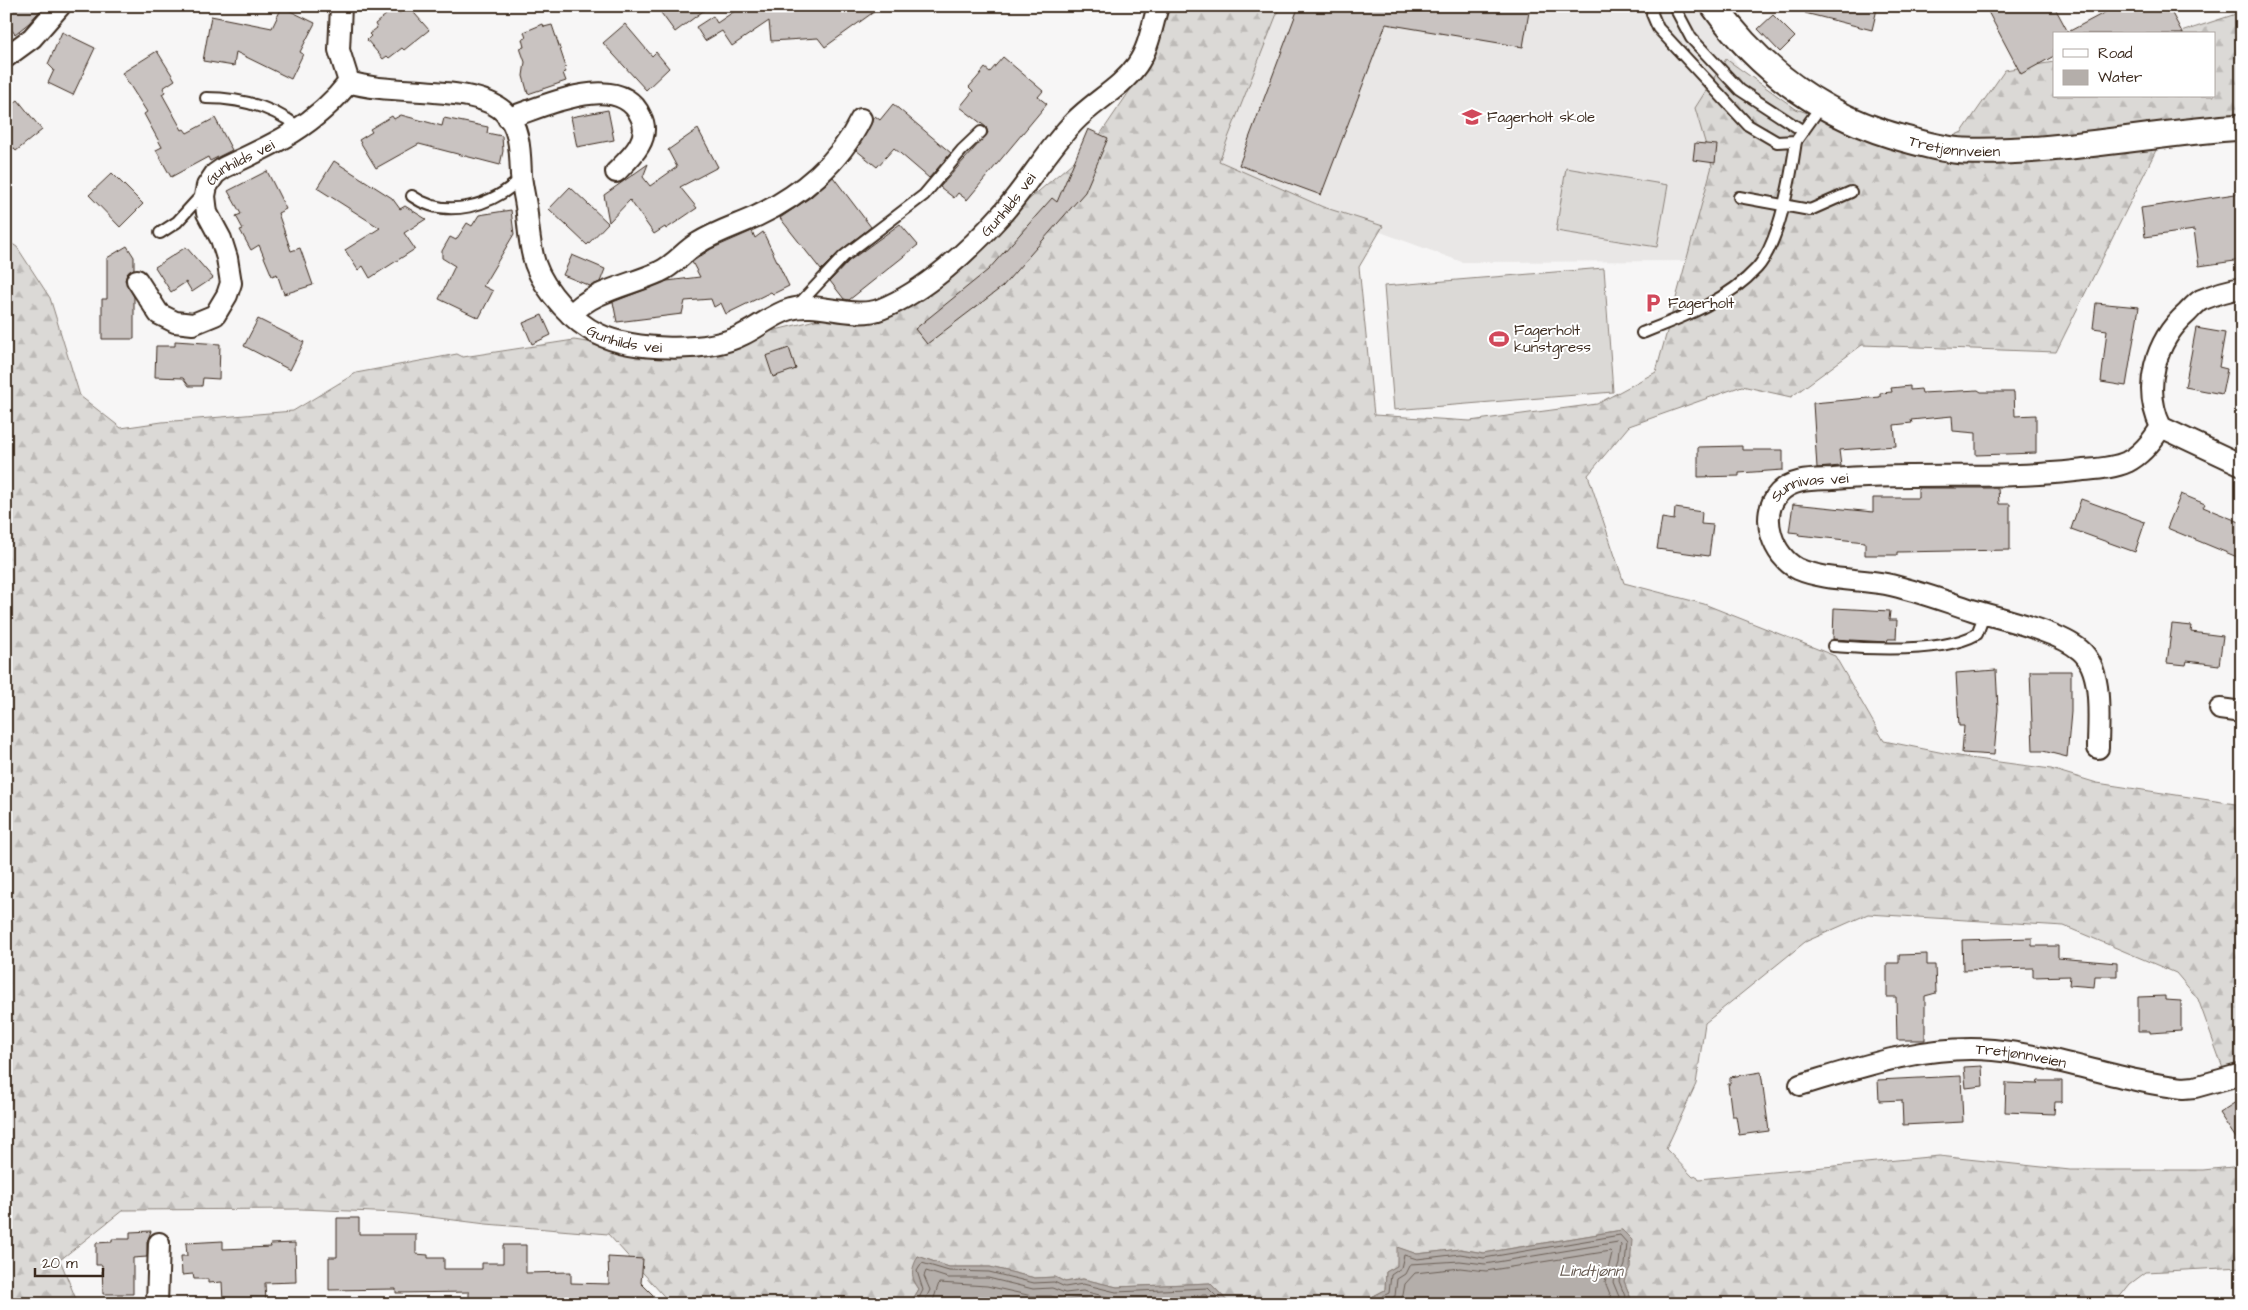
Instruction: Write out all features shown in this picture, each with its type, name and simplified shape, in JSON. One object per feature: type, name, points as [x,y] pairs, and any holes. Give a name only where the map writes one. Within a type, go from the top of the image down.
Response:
[{"type":"street","points":[[6,57],[32,38],[60,6]]},
{"type":"street","points":[[341,6],[339,50],[349,82],[385,90],[460,94],[494,106],[508,118],[576,95],[591,93],[606,93],[630,103],[642,118],[642,139],[635,154],[616,172]]},
{"type":"street","name":"Gunhilds vei","points":[[508,118],[520,149],[529,238],[535,266],[541,282],[570,315],[599,334],[621,343],[644,347],[695,346],[722,343],[741,336],[777,314],[795,307],[860,313],[877,311],[914,292],[967,250],[1001,215],[1075,121],[1128,76],[1143,54],[1158,6]]},
{"type":"street","name":"Tretjønnveien","points":[[1714,6],[1752,52],[1794,88],[1821,106],[1877,132],[1922,144],[1963,151],[2082,145],[2193,130],[2242,127]]},
{"type":"street","name":"Gunhilds vei","points":[[137,280],[159,314],[175,322],[193,324],[215,315],[227,295],[231,283],[227,258],[221,239],[207,213],[205,196],[207,186],[215,174],[289,137],[333,103],[349,82]]},
{"type":"street","name":"Gunhilds vei","points":[[570,315],[586,302],[665,270],[696,244],[759,215],[788,198],[820,174],[833,161],[861,119]]},
{"type":"street","points":[[2242,288],[2200,301],[2174,324],[2164,339],[2157,356],[2152,396],[2155,415],[2161,427],[2242,465]]},
{"type":"street","name":"Sunnivas vei","points":[[2098,748],[2098,701],[2093,668],[2083,652],[2062,639],[1888,585],[1808,572],[1796,568],[1782,554],[1772,537],[1768,522],[1770,506],[1781,491],[1797,482],[1902,475],[2029,476],[2106,467],[2126,462],[2137,456],[2161,427]]},
{"type":"street","points":[[2220,709],[2242,712]]},
{"type":"street","name":"Tretjønnveien","points":[[1800,1085],[1898,1056],[1964,1050],[1993,1050],[2037,1056],[2184,1088],[2195,1087],[2242,1074]]},
{"type":"street","points":[[157,1304],[159,1243]]},
{"type":"lane","points":[[1653,6],[1652,14],[1658,28],[1748,125],[1777,142],[1796,141]]},
{"type":"lane","points":[[1674,6],[1691,38],[1740,90],[1803,131]]},
{"type":"lane","points":[[206,98],[232,98],[264,107],[300,128]]},
{"type":"lane","points":[[1642,333],[1696,312],[1732,289],[1758,268],[1774,240],[1796,141],[1821,106]]},
{"type":"lane","name":"Gunhilds vei","points":[[795,307],[844,256],[924,195],[962,150],[981,132]]},
{"type":"lane","points":[[412,196],[433,207],[464,208],[509,190],[522,178]]},
{"type":"lane","points":[[1740,197],[1810,210],[1852,192]]},
{"type":"lane","points":[[160,233],[177,222],[197,200],[205,196]]},
{"type":"lane","points":[[1833,646],[1884,650],[1959,641],[1977,634],[1985,614]]},
{"type":"shaded area","name":"Fagerholt skole","points":[[1245,6],[1700,6],[1740,69],[1702,261],[1462,262],[1201,166]]},
{"type":"green space","points":[[1160,6],[1280,6],[1219,161],[1323,207],[1383,226],[1359,267],[1374,415],[1470,421],[1597,404],[1656,372],[1712,166],[1695,108],[1726,59],[1796,109],[1919,152],[1962,132],[2005,70],[2053,62],[2053,98],[2216,98],[2216,32],[2181,32],[2242,12],[2242,130],[2162,138],[2056,352],[1862,345],[1791,397],[1742,386],[1629,426],[1588,475],[1624,583],[1704,604],[1835,656],[1884,741],[1969,758],[2051,769],[2097,783],[2242,805],[2242,1070],[2226,1077],[2198,999],[2176,973],[2064,926],[1868,914],[1805,942],[1705,1023],[1696,1084],[1666,1149],[1693,1177],[1697,1176],[1699,1179],[1939,1156],[2070,1170],[2203,1170],[2242,1166],[2242,1267],[2146,1272],[2130,1284],[2114,1304],[1633,1304],[1624,1281],[1630,1267],[1622,1230],[1484,1253],[1460,1249],[1417,1254],[1398,1248],[1397,1266],[1386,1272],[1385,1290],[1358,1304],[1230,1304],[1210,1283],[1117,1287],[1083,1279],[1065,1282],[1055,1277],[1035,1278],[990,1267],[949,1267],[918,1256],[913,1280],[919,1289],[910,1304],[671,1304],[608,1234],[486,1224],[398,1213],[301,1209],[123,1210],[60,1260],[78,1304],[6,1304],[6,240],[17,247],[50,298],[80,396],[121,428],[162,422],[293,411],[356,373],[457,354],[463,357],[574,340],[673,355],[804,323],[905,295],[985,237],[1093,145],[1137,80]]},
{"type":"green space","points":[[1566,168],[1668,185],[1657,247],[1556,231]]},
{"type":"green space","name":"Fagerholt kunstgress","points":[[1604,268],[1613,392],[1394,410],[1384,286]]},
{"type":"water","name":"Lindtjønn","points":[[1622,1230],[1632,1240],[1630,1267],[1624,1281],[1633,1304],[1358,1304],[1385,1290],[1386,1272],[1397,1266],[1397,1247],[1417,1254],[1460,1249],[1484,1253]]},
{"type":"water","points":[[918,1256],[949,1267],[990,1267],[1035,1278],[1055,1277],[1065,1282],[1083,1279],[1117,1287],[1210,1283],[1230,1304],[910,1304],[919,1289],[912,1273]]},
{"type":"building","points":[[6,6],[44,6],[29,23],[15,34],[6,23]]},
{"type":"building","points":[[408,6],[429,30],[404,50],[402,48],[389,58],[387,56],[383,59],[367,40],[371,36],[369,34],[377,28],[375,24],[393,9],[400,13]]},
{"type":"building","points":[[656,6],[710,6],[675,32]]},
{"type":"building","points":[[742,6],[882,6],[825,47],[818,38],[771,41],[769,21],[732,46],[722,31],[705,41],[696,27],[713,16],[717,23]]},
{"type":"building","points":[[1301,6],[1530,6],[1523,47],[1386,24],[1321,195],[1239,165],[1297,11]]},
{"type":"building","points":[[1806,6],[1867,6],[1877,9],[1872,30],[1805,13]]},
{"type":"building","points":[[1985,6],[2054,6],[2068,32],[2053,32],[2053,57],[2021,74]]},
{"type":"building","points":[[2117,6],[2168,6],[2182,32],[2068,32]]},
{"type":"building","points":[[282,7],[315,23],[300,52],[303,54],[291,79],[236,52],[234,66],[203,61],[211,16],[272,28]]},
{"type":"building","points":[[1773,15],[1795,37],[1780,52],[1758,29]]},
{"type":"building","points":[[543,24],[544,27],[552,25],[566,67],[564,68],[566,72],[563,73],[566,81],[528,94],[523,76],[525,62],[520,48],[524,47],[522,39],[526,38],[524,32]]},
{"type":"building","points":[[625,24],[652,56],[656,52],[669,68],[646,90],[603,43]]},
{"type":"building","points":[[62,32],[95,48],[73,95],[48,83],[54,70],[48,64]]},
{"type":"building","points":[[157,51],[175,80],[163,88],[165,92],[162,94],[182,130],[184,129],[187,133],[215,118],[232,150],[210,161],[208,157],[171,177],[156,150],[162,147],[144,114],[147,112],[122,73]]},
{"type":"building","points":[[1003,57],[1043,91],[1038,97],[1047,104],[967,200],[958,193],[954,198],[940,187],[988,133],[986,127],[960,107],[973,91],[969,87],[985,68],[990,72]]},
{"type":"building","points":[[18,100],[42,130],[16,151],[6,140],[6,109]]},
{"type":"building","points":[[893,104],[951,153],[929,178],[894,148],[877,167],[856,150],[875,116],[880,120]]},
{"type":"building","points":[[608,110],[614,140],[577,147],[571,117]]},
{"type":"building","points":[[401,115],[442,126],[444,118],[488,127],[487,133],[502,136],[503,151],[500,165],[419,144],[376,168],[359,140],[372,132],[370,129],[392,116],[394,119]]},
{"type":"building","points":[[698,129],[718,167],[680,187],[697,208],[666,229],[665,227],[654,234],[630,200],[609,222],[604,195],[648,164],[643,177],[650,186],[677,167],[668,150]]},
{"type":"building","points":[[1088,129],[1108,138],[1085,192],[1002,287],[927,344],[915,329],[988,270],[1052,198],[1057,202]]},
{"type":"building","points":[[1695,143],[1717,145],[1715,163],[1693,160]]},
{"type":"building","points":[[334,161],[392,198],[400,209],[405,206],[426,219],[404,233],[415,249],[370,278],[363,266],[358,270],[345,250],[380,228],[317,188]]},
{"type":"building","points":[[267,171],[286,209],[278,213],[291,251],[300,248],[313,285],[284,294],[277,274],[272,276],[259,245],[251,250],[240,230],[243,229],[236,216],[241,214],[228,191]]},
{"type":"building","points":[[112,173],[143,204],[120,227],[89,195]]},
{"type":"building","points":[[833,177],[871,227],[840,251],[821,270],[780,218],[811,197]]},
{"type":"building","points":[[570,187],[608,223],[587,245],[549,209]]},
{"type":"building","points":[[2242,193],[2242,260],[2199,266],[2194,230],[2145,237],[2141,208]]},
{"type":"building","points":[[511,210],[514,234],[483,286],[493,291],[479,318],[439,299],[455,266],[442,258],[442,251],[450,237],[456,240],[467,223],[472,226],[479,215]]},
{"type":"building","points":[[900,224],[918,245],[849,300],[844,299],[830,281],[849,261]]},
{"type":"building","points":[[752,231],[755,238],[763,232],[789,286],[773,294],[771,292],[726,314],[721,303],[714,307],[711,299],[685,301],[682,314],[617,322],[613,302],[667,281],[700,277],[692,262],[711,249]]},
{"type":"building","points":[[127,246],[134,257],[134,269],[127,274],[125,280],[134,297],[134,339],[102,339],[102,299],[107,299],[107,258]]},
{"type":"building","points":[[186,247],[213,278],[192,292],[186,282],[171,292],[155,267]]},
{"type":"building","points":[[572,255],[605,269],[600,282],[590,286],[563,275]]},
{"type":"building","points":[[2096,303],[2139,307],[2126,386],[2101,382],[2107,330],[2093,328]]},
{"type":"building","points":[[542,315],[551,335],[532,344],[523,323]]},
{"type":"building","points":[[258,319],[304,342],[290,370],[244,346]]},
{"type":"building","points":[[2196,328],[2225,333],[2219,367],[2227,369],[2222,394],[2185,387]]},
{"type":"building","points":[[175,341],[220,344],[219,379],[203,378],[202,386],[189,386],[183,378],[155,377],[156,346],[175,346]]},
{"type":"building","points":[[789,348],[796,369],[773,377],[766,356]]},
{"type":"building","points":[[1910,386],[1910,390],[1921,389],[1922,393],[1978,390],[1981,392],[2014,392],[2015,416],[2036,415],[2036,453],[1976,455],[1976,433],[1953,431],[1952,416],[1911,420],[1912,423],[1894,425],[1896,446],[1839,450],[1841,466],[1817,468],[1813,403],[1880,397],[1880,393],[1892,392],[1891,388]]},
{"type":"building","points":[[1742,446],[1742,450],[1783,450],[1783,470],[1739,473],[1739,476],[1698,477],[1698,447]]},
{"type":"building","points":[[1918,488],[1998,488],[1999,504],[2010,504],[2010,550],[1897,552],[1897,555],[1865,555],[1865,542],[1798,535],[1799,533],[1789,532],[1793,504],[1873,512],[1873,498],[1918,498]]},
{"type":"building","points":[[2181,494],[2205,504],[2203,507],[2242,523],[2242,559],[2167,528]]},
{"type":"building","points":[[2081,499],[2145,522],[2135,552],[2071,529]]},
{"type":"building","points":[[1675,508],[1702,512],[1701,524],[1713,525],[1709,556],[1657,549],[1662,518],[1674,520]]},
{"type":"building","points":[[1834,608],[1890,611],[1889,620],[1897,620],[1896,639],[1888,639],[1887,642],[1833,639]]},
{"type":"building","points":[[2172,624],[2192,626],[2191,632],[2223,636],[2219,665],[2187,661],[2186,665],[2167,663]]},
{"type":"building","points":[[1996,670],[1998,709],[1994,755],[1962,753],[1964,726],[1959,726],[1956,673]]},
{"type":"building","points":[[2030,671],[2071,671],[2071,712],[2067,757],[2043,751],[2033,751]]},
{"type":"building","points":[[2032,938],[2032,946],[2058,946],[2058,958],[2117,963],[2117,976],[2095,976],[2094,987],[2069,985],[2070,976],[2033,977],[2033,968],[1963,970],[1962,940]]},
{"type":"building","points":[[1927,954],[1927,965],[1935,965],[1936,993],[1925,996],[1925,1040],[1897,1040],[1896,997],[1887,997],[1887,963],[1899,963],[1899,955]]},
{"type":"building","points":[[2165,996],[2165,1000],[2181,1001],[2181,1031],[2150,1033],[2150,1031],[2138,1031],[2138,997]]},
{"type":"building","points":[[1982,1066],[1983,1086],[1966,1088],[1964,1067]]},
{"type":"building","points":[[1761,1072],[1769,1131],[1739,1135],[1736,1116],[1732,1116],[1728,1084],[1730,1084],[1730,1077]]},
{"type":"building","points":[[1961,1076],[1963,1122],[1903,1125],[1902,1100],[1879,1101],[1878,1080]]},
{"type":"building","points":[[2038,1081],[2062,1081],[2062,1102],[2055,1102],[2054,1114],[2005,1112],[2006,1083],[2037,1084]]},
{"type":"building","points":[[2242,1098],[2242,1147],[2219,1113]]},
{"type":"building","points":[[337,1218],[359,1218],[359,1234],[416,1234],[416,1254],[428,1255],[428,1258],[444,1258],[444,1269],[482,1269],[482,1263],[503,1263],[503,1245],[526,1245],[526,1273],[571,1272],[571,1283],[609,1284],[608,1257],[643,1259],[641,1283],[662,1304],[501,1302],[501,1304],[482,1304],[469,1302],[469,1292],[396,1293],[396,1289],[329,1290],[329,1257],[337,1257]]},
{"type":"building","points":[[151,1231],[147,1242],[147,1257],[133,1258],[133,1294],[103,1294],[102,1265],[96,1265],[96,1243],[112,1242],[112,1239],[130,1239],[130,1232]]},
{"type":"building","points":[[223,1241],[223,1249],[271,1247],[270,1244],[295,1243],[296,1282],[265,1283],[266,1304],[223,1302],[222,1282],[208,1283],[208,1279],[194,1279],[193,1274],[182,1275],[181,1256],[187,1256],[186,1243]]},
{"type":"place","name":"Fagerholt skole","points":[[1472,117]]},
{"type":"place","name":"Fagerholt","points":[[1653,303]]},
{"type":"place","name":"Fagerholt kunstgress","points":[[1499,339]]}]
